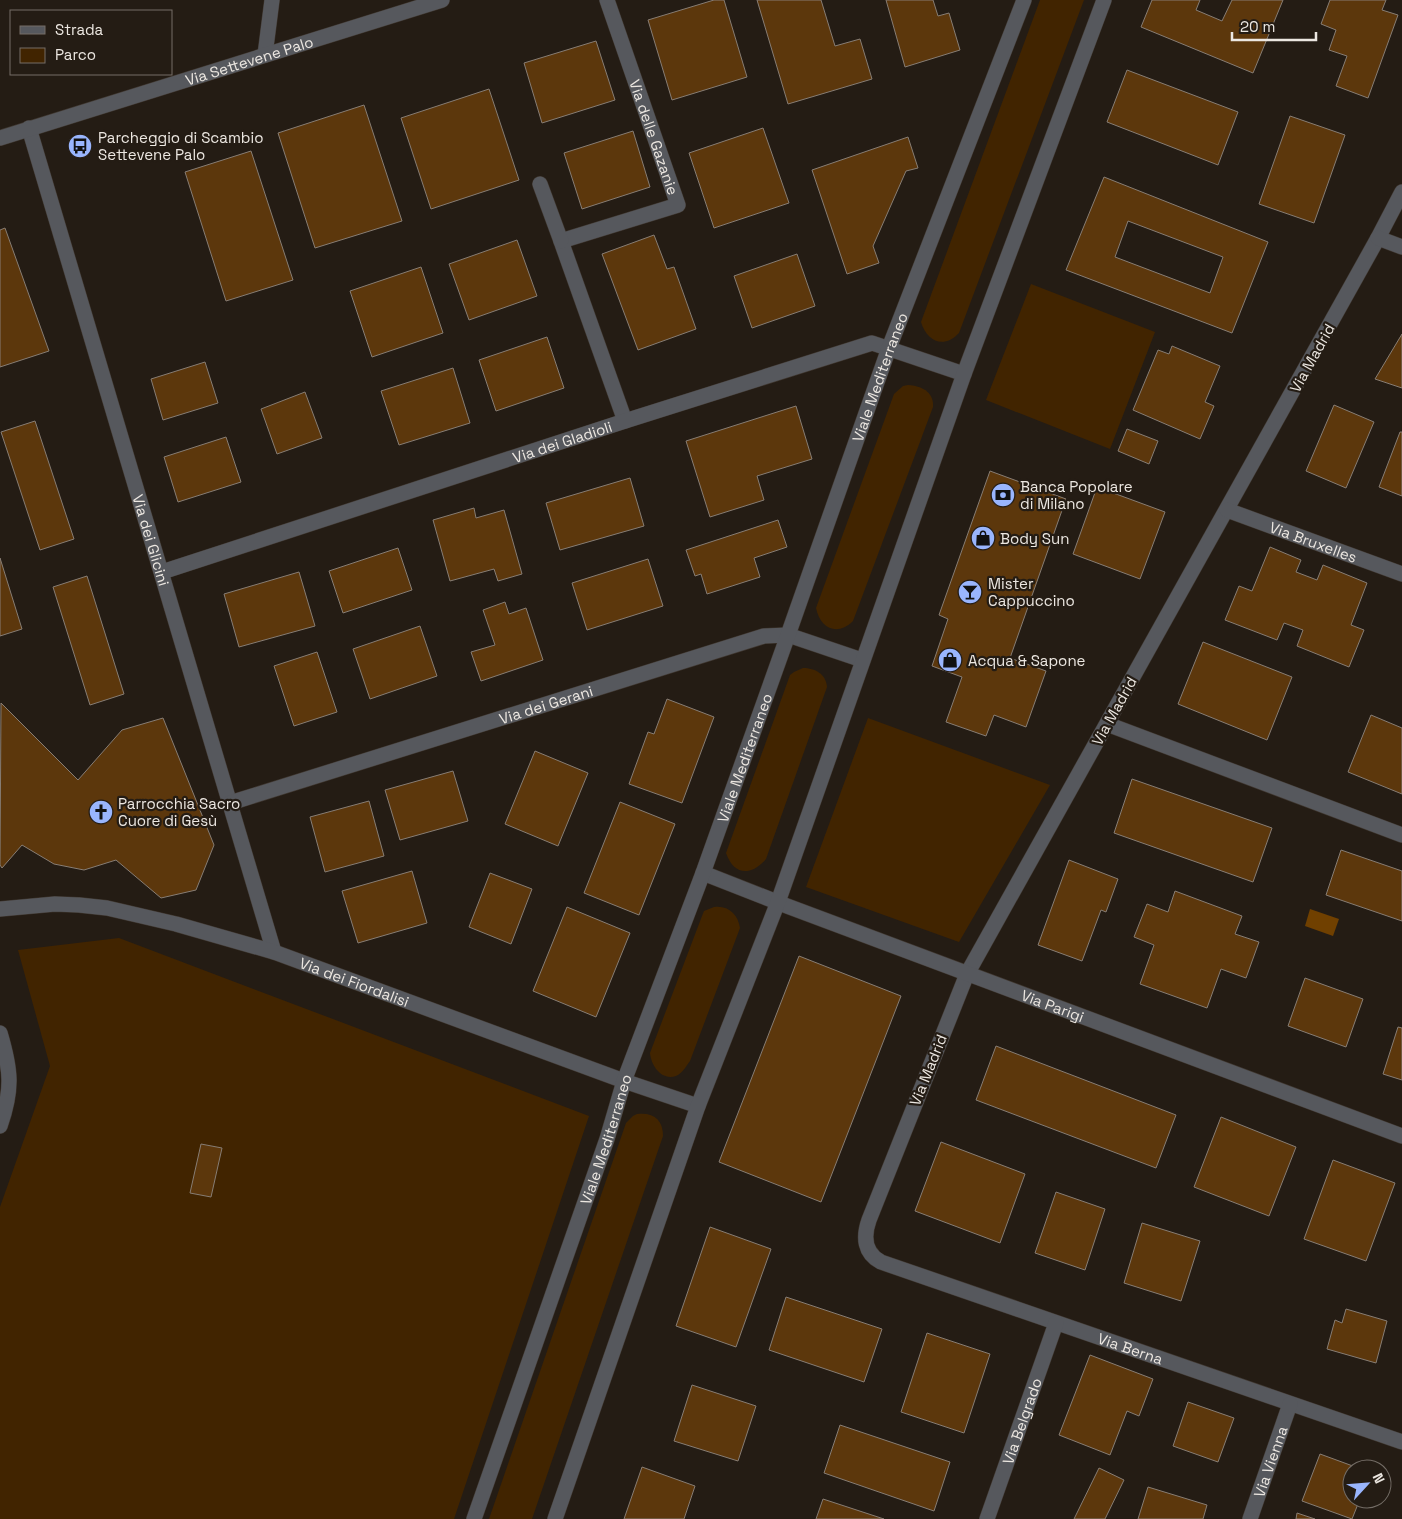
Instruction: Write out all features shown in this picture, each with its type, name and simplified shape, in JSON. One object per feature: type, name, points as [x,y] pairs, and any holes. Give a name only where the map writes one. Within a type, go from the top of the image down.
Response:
[{"type":"street","points":[[265,55],[272,0]]},
{"type":"street","name":"Via Settevene Palo","points":[[0,138],[442,0]]},
{"type":"street","name":"Via delle Gazanie","points":[[561,241],[678,205],[607,0]]},
{"type":"street","name":"Viale Mediterraneo","points":[[474,1519],[606,1139],[624,1081],[703,873],[889,348],[1024,0]]},
{"type":"street","points":[[555,1519],[698,1106],[778,902],[964,374],[1104,0]]},
{"type":"street","name":"Via dei Glicini","points":[[29,128],[274,952]]},
{"type":"street","points":[[540,184],[625,421]]},
{"type":"street","name":"Via Madrid","points":[[866,1246],[865,1233],[868,1220],[966,974],[1227,510],[1402,192]]},
{"type":"street","points":[[1378,238],[1402,247]]},
{"type":"street","name":"Via dei Gladioli","points":[[162,572],[625,421],[872,343],[964,374]]},
{"type":"street","name":"Via Bruxelles","points":[[1227,510],[1402,574]]},
{"type":"street","name":"Via dei Gerani","points":[[230,803],[764,636],[788,636],[862,660]]},
{"type":"street","points":[[1107,724],[1402,835]]},
{"type":"street","name":"Via Parigi","points":[[703,873],[966,974],[1402,1136]]},
{"type":"street","name":"Via dei Fiordalisi","points":[[0,909],[55,904],[79,905],[107,908],[176,924],[274,952],[624,1081],[698,1106]]},
{"type":"street","points":[[0,1033],[8,1060],[9,1081],[7,1103],[0,1126]]},
{"type":"street","name":"Via Berna","points":[[866,1246],[871,1256],[881,1262],[1402,1442]]},
{"type":"street","name":"Via Belgrado","points":[[987,1519],[1056,1323]]},
{"type":"street","name":"Via Vienna","points":[[1250,1519],[1290,1404]]},
{"type":"green space","points":[[1040,0],[1084,0],[959,333],[948,341],[937,341],[927,334],[921,322]]},
{"type":"green space","points":[[1031,284],[1155,332],[1110,449],[986,400]]},
{"type":"green space","points":[[908,385],[922,388],[926,391],[931,397],[933,407],[853,621],[841,629],[830,628],[821,621],[816,608],[894,394],[903,386]]},
{"type":"green space","points":[[803,668],[812,669],[822,675],[827,687],[766,859],[755,868],[743,871],[729,861],[726,853],[790,675]]},
{"type":"green space","points":[[868,718],[1050,785],[959,942],[806,887]]},
{"type":"green space","points":[[714,907],[728,909],[735,915],[740,928],[690,1061],[678,1075],[666,1076],[661,1074],[655,1067],[650,1053],[704,911]]},
{"type":"green space","points":[[119,938],[589,1116],[454,1519],[0,1519],[0,1207],[50,1066],[18,950]]},
{"type":"green space","points":[[637,1114],[648,1114],[656,1118],[663,1130],[663,1136],[532,1519],[489,1519],[626,1123]]},
{"type":"shaded area","points":[[1310,909],[1339,919],[1333,936],[1305,926]]},
{"type":"building","points":[[714,0],[724,0],[747,77],[672,100],[648,20]]},
{"type":"building","points":[[757,0],[821,0],[835,46],[860,39],[872,79],[788,104]]},
{"type":"building","points":[[886,0],[933,0],[938,16],[949,13],[960,50],[905,67]]},
{"type":"building","points":[[1152,0],[1200,0],[1196,10],[1222,21],[1232,0],[1283,0],[1253,73],[1141,27]]},
{"type":"building","points":[[1330,0],[1386,0],[1382,10],[1398,15],[1368,98],[1336,86],[1347,56],[1329,50],[1336,30],[1321,24]]},
{"type":"building","points":[[596,41],[615,100],[542,123],[524,63]]},
{"type":"building","points":[[1127,70],[1238,112],[1218,165],[1107,122]]},
{"type":"building","points":[[489,89],[519,180],[431,209],[401,118]]},
{"type":"building","points":[[364,105],[402,221],[315,248],[278,133]]},
{"type":"building","points":[[1290,116],[1345,135],[1314,223],[1259,204]]},
{"type":"building","points":[[763,128],[789,203],[714,228],[689,153]]},
{"type":"building","points":[[633,131],[650,187],[582,209],[564,153]]},
{"type":"building","points":[[908,137],[918,168],[906,171],[873,246],[879,263],[847,274],[812,170]]},
{"type":"building","points":[[251,151],[293,280],[226,301],[185,172]]},
{"type":"building","points":[[1104,177],[1268,242],[1232,333],[1066,270]],"holes":[[[1128,221],[1223,257],[1210,293],[1115,257]]]},
{"type":"building","points":[[5,228],[49,351],[0,367],[0,230]]},
{"type":"building","points":[[654,235],[667,269],[674,267],[696,329],[638,350],[602,254]]},
{"type":"building","points":[[517,240],[537,296],[469,320],[449,264]]},
{"type":"building","points":[[797,254],[815,306],[752,328],[734,276]]},
{"type":"building","points":[[421,267],[443,333],[372,357],[350,291]]},
{"type":"building","points":[[1402,334],[1402,388],[1375,379]]},
{"type":"building","points":[[547,337],[564,388],[496,411],[479,360]]},
{"type":"building","points":[[1172,346],[1220,366],[1205,402],[1214,406],[1200,439],[1133,410],[1158,350],[1169,354]]},
{"type":"building","points":[[205,362],[218,403],[163,420],[151,379]]},
{"type":"building","points":[[453,368],[470,423],[399,445],[381,391]]},
{"type":"building","points":[[305,392],[322,438],[277,454],[261,409]]},
{"type":"building","points":[[1334,405],[1374,422],[1346,488],[1306,471]]},
{"type":"building","points":[[796,406],[812,459],[757,476],[764,500],[710,517],[686,441]]},
{"type":"building","points":[[35,421],[74,539],[40,550],[1,432]]},
{"type":"building","points":[[1127,429],[1158,441],[1149,464],[1118,451]]},
{"type":"building","points":[[1400,432],[1402,432],[1402,496],[1379,487]]},
{"type":"building","points":[[226,437],[241,482],[178,502],[164,457]]},
{"type":"building","points":[[990,471],[1066,499],[1010,658],[1046,671],[1026,727],[994,715],[986,736],[946,722],[962,677],[932,666],[948,619],[939,615]]},
{"type":"building","points":[[630,478],[644,526],[560,550],[546,503]]},
{"type":"building","points":[[1097,487],[1165,512],[1140,579],[1073,554]]},
{"type":"building","points":[[474,508],[476,518],[504,510],[522,574],[498,581],[494,569],[450,581],[433,520]]},
{"type":"building","points":[[778,520],[787,547],[754,558],[760,577],[707,594],[701,574],[695,576],[686,550]]},
{"type":"building","points":[[1270,547],[1301,560],[1296,572],[1317,580],[1323,565],[1367,583],[1351,625],[1364,630],[1349,667],[1297,646],[1303,630],[1284,623],[1277,640],[1225,620],[1239,586],[1252,591]]},
{"type":"building","points":[[398,548],[412,590],[343,613],[329,571]]},
{"type":"building","points":[[0,558],[22,629],[0,636]]},
{"type":"building","points":[[648,559],[663,606],[587,630],[572,583]]},
{"type":"building","points":[[299,572],[315,626],[239,647],[224,594]]},
{"type":"building","points":[[87,576],[124,694],[90,705],[53,587]]},
{"type":"building","points":[[505,602],[509,614],[526,608],[543,660],[481,681],[471,652],[495,645],[483,610]]},
{"type":"building","points":[[420,626],[437,676],[370,699],[353,649]]},
{"type":"building","points":[[1203,642],[1292,677],[1267,740],[1178,704]]},
{"type":"building","points":[[317,652],[337,712],[294,726],[274,666]]},
{"type":"building","points":[[667,699],[714,717],[682,803],[629,784],[648,732],[654,734]]},
{"type":"building","name":"Parrocchia Sacro Cuore di Gesù","points":[[1,703],[78,780],[122,730],[163,718],[214,845],[196,890],[161,898],[116,860],[84,870],[54,864],[22,845],[2,868],[0,865]]},
{"type":"building","points":[[1371,715],[1402,728],[1402,794],[1348,772]]},
{"type":"building","points":[[535,751],[588,773],[558,846],[505,824]]},
{"type":"building","points":[[453,771],[468,821],[400,840],[385,790]]},
{"type":"building","points":[[1132,779],[1272,828],[1253,882],[1114,833]]},
{"type":"building","points":[[369,801],[384,856],[325,872],[310,817]]},
{"type":"building","points":[[620,802],[675,824],[639,915],[584,893]]},
{"type":"building","points":[[1341,850],[1402,871],[1402,921],[1326,895]]},
{"type":"building","points":[[1069,860],[1118,879],[1106,912],[1101,910],[1082,961],[1038,945]]},
{"type":"building","points":[[412,871],[427,923],[358,943],[342,891]]},
{"type":"building","points":[[490,873],[532,889],[511,944],[469,927]]},
{"type":"building","points":[[1175,891],[1242,916],[1235,934],[1259,942],[1246,978],[1221,969],[1207,1008],[1140,984],[1154,945],[1134,937],[1147,904],[1168,912]]},
{"type":"building","points":[[567,907],[630,933],[596,1017],[533,991]]},
{"type":"building","points":[[799,956],[901,996],[821,1202],[719,1162]]},
{"type":"building","points":[[1305,978],[1363,999],[1346,1047],[1288,1026]]},
{"type":"building","points":[[1398,1027],[1402,1028],[1402,1080],[1383,1074]]},
{"type":"building","points":[[996,1046],[1176,1115],[1156,1168],[976,1100]]},
{"type":"building","points":[[1221,1117],[1296,1147],[1269,1216],[1194,1187]]},
{"type":"building","points":[[941,1142],[1025,1174],[1000,1243],[915,1211]]},
{"type":"building","points":[[201,1144],[222,1148],[211,1197],[190,1193]]},
{"type":"building","points":[[1333,1160],[1395,1183],[1366,1261],[1304,1239]]},
{"type":"building","points":[[1056,1192],[1105,1209],[1085,1270],[1035,1253]]},
{"type":"building","points":[[1142,1223],[1200,1241],[1181,1301],[1124,1283]]},
{"type":"building","points":[[710,1227],[771,1249],[736,1347],[676,1326]]},
{"type":"building","points":[[786,1297],[882,1329],[864,1382],[769,1350]]},
{"type":"building","points":[[1346,1309],[1387,1321],[1376,1363],[1327,1349],[1335,1320],[1342,1323]]},
{"type":"building","points":[[927,1333],[990,1354],[964,1433],[901,1412]]},
{"type":"building","points":[[1090,1355],[1153,1379],[1139,1416],[1127,1411],[1110,1455],[1059,1435]]},
{"type":"building","points":[[692,1385],[756,1406],[738,1461],[674,1441]]},
{"type":"building","points":[[1188,1402],[1234,1418],[1218,1462],[1173,1446]]},
{"type":"building","points":[[840,1425],[950,1462],[934,1511],[824,1473]]},
{"type":"building","points":[[1320,1454],[1342,1462],[1342,1509],[1356,1509],[1352,1519],[1302,1501]]},
{"type":"building","points":[[642,1467],[695,1486],[684,1519],[624,1519]]},
{"type":"building","points":[[1099,1468],[1124,1480],[1105,1519],[1074,1519]]},
{"type":"building","points":[[1148,1487],[1207,1505],[1203,1519],[1138,1519]]},
{"type":"building","points":[[823,1499],[884,1519],[816,1519]]},
{"type":"building","points":[[1297,1513],[1315,1519],[1296,1519]]},
{"type":"place","name":"Parcheggio di Scambio Settevene Palo","points":[[80,146]]},
{"type":"place","name":"Banca Popolare di Milano","points":[[1003,495]]},
{"type":"place","name":"Body Sun","points":[[983,538]]},
{"type":"place","name":"Mister Cappuccino","points":[[970,592]]},
{"type":"place","name":"Acqua & Sapone","points":[[950,660]]},
{"type":"place","name":"Parrocchia Sacro Cuore di Gesù","points":[[101,812]]}]
